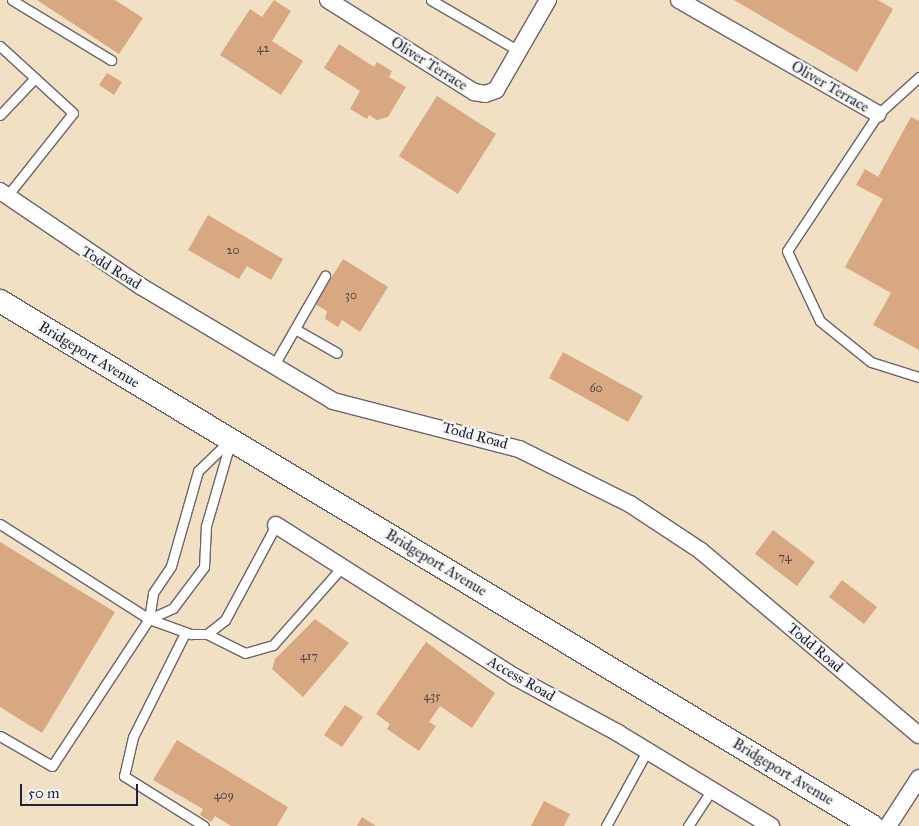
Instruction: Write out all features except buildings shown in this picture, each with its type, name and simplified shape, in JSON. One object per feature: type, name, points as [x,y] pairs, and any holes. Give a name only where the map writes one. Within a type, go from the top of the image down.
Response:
[{"type":"main road","name":"Bridgeport Avenue","points":[[0,301],[232,438],[872,826]]},
{"type":"street","name":"Oliver Terrace","points":[[328,0],[474,92],[496,90],[548,0]]},
{"type":"street","name":"Oliver Terrace","points":[[679,0],[878,114]]},
{"type":"street","name":"Todd Road","points":[[3,193],[61,236],[333,401],[519,449],[630,504],[701,551],[919,735]]},
{"type":"street","name":"Access Road","points":[[276,525],[515,677],[647,751],[771,826]]},
{"type":"street","points":[[888,826],[919,778]]},
{"type":"lane","points":[[12,0],[111,60]]},
{"type":"lane","points":[[431,0],[519,51]]},
{"type":"lane","points":[[0,46],[73,113],[3,193]]},
{"type":"lane","points":[[919,77],[878,114],[787,251],[820,321],[871,362],[919,377]]},
{"type":"lane","points":[[0,115],[35,78]]},
{"type":"lane","points":[[274,365],[325,276]]},
{"type":"lane","points":[[295,329],[337,353]]},
{"type":"lane","points":[[0,736],[52,766],[150,619],[153,593],[170,566],[198,471],[232,438]]},
{"type":"lane","points":[[150,619],[173,608],[204,567],[206,526],[232,438]]},
{"type":"lane","points":[[0,524],[150,619],[185,633],[206,634],[245,653],[273,645],[342,567]]},
{"type":"lane","points":[[206,634],[225,620],[276,525]]},
{"type":"lane","points":[[185,633],[133,737],[124,776],[204,826]]},
{"type":"lane","points":[[606,826],[647,751]]},
{"type":"lane","points":[[688,826],[711,791]]}]
